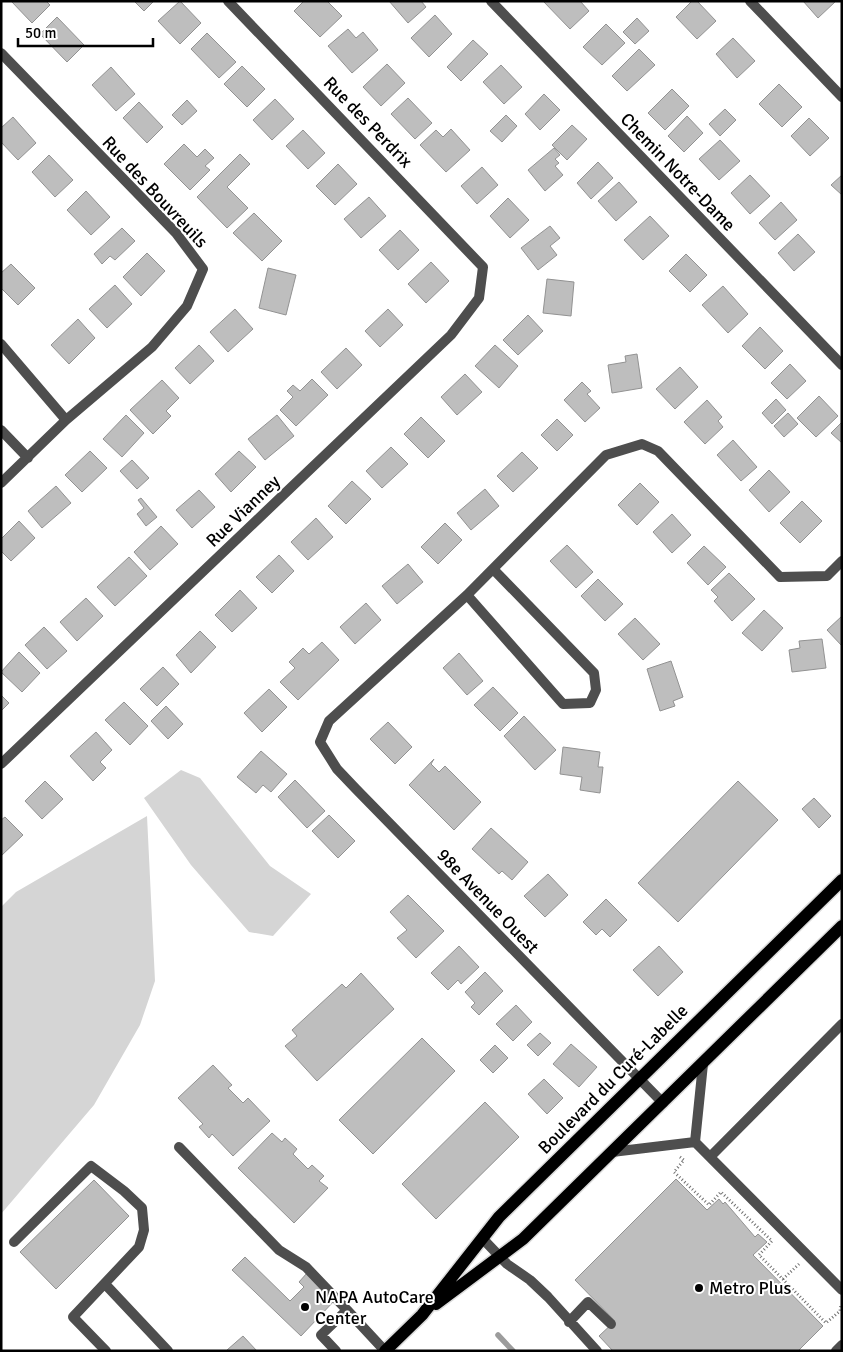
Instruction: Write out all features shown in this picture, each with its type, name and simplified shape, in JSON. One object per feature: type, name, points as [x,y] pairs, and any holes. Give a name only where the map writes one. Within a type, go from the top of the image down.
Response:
[{"type":"main road","name":"Boulevard du Curé-Labelle","points":[[422,1315],[499,1217],[842,880]]},
{"type":"main road","name":"Boulevard du Curé-Labelle","points":[[385,1351],[422,1315],[523,1239],[842,926]]},
{"type":"street","name":"Rue des Perdrix","points":[[228,1],[483,267]]},
{"type":"street","name":"Chemin Notre-Dame","points":[[491,1],[842,365]]},
{"type":"street","points":[[750,1],[842,97]]},
{"type":"street","name":"Rue des Bouvreuils","points":[[1,53],[176,232],[203,269],[187,306],[152,347],[66,420],[1,483]]},
{"type":"street","name":"Rue Vianney","points":[[1,764],[451,335],[479,298],[483,267]]},
{"type":"street","points":[[1,344],[66,420]]},
{"type":"street","points":[[1,430],[28,458]]},
{"type":"street","points":[[493,569],[594,673],[596,690],[590,703],[563,704],[467,595],[493,569],[606,456],[642,444],[658,451],[780,577],[827,576],[842,561]]},
{"type":"street","name":"98e Avenue Ouest","points":[[467,595],[330,721],[320,742],[337,769],[356,789],[663,1103]]},
{"type":"street","points":[[710,1157],[842,1024]]},
{"type":"street","points":[[695,1142],[703,1064]]},
{"type":"street","points":[[695,1142],[842,1290]]},
{"type":"street","points":[[612,1152],[695,1142]]},
{"type":"street","points":[[179,1147],[279,1250],[306,1267],[385,1351]]},
{"type":"street","points":[[14,1242],[91,1166],[136,1201],[142,1208],[144,1218],[143,1239],[139,1247],[74,1317],[106,1351]]},
{"type":"street","points":[[482,1238],[512,1269],[530,1280],[597,1351]]},
{"type":"street","points":[[105,1284],[168,1351]]},
{"type":"street","points":[[569,1322],[588,1302],[611,1324]]},
{"type":"street","points":[[336,1351],[321,1335],[346,1310]]},
{"type":"street","points":[[836,1351],[842,1344]]},
{"type":"path","points":[[678,1155],[684,1160],[674,1172],[709,1205],[721,1192],[736,1210],[772,1241],[758,1255],[826,1323],[840,1311],[842,1302]]},
{"type":"path","points":[[783,1279],[796,1266],[810,1258]]},
{"type":"shaded area","points":[[181,770],[200,778],[270,866],[311,894],[273,936],[249,932],[191,865],[144,798]]},
{"type":"shaded area","points":[[147,816],[155,981],[140,1025],[94,1105],[1,1214],[1,907],[16,892]]},
{"type":"building","points":[[11,1],[46,1],[50,5],[32,23]]},
{"type":"building","points":[[134,1],[154,1],[144,11]]},
{"type":"building","points":[[180,1],[201,23],[180,44],[158,21]]},
{"type":"building","points":[[304,1],[327,1],[342,16],[320,37],[294,11]]},
{"type":"building","points":[[389,1],[421,1],[426,7],[408,23]]},
{"type":"building","points":[[543,1],[580,1],[589,11],[570,29]]},
{"type":"building","points":[[692,1],[697,1],[716,21],[697,39],[676,17]]},
{"type":"building","points":[[803,1],[836,1],[818,18]]},
{"type":"building","points":[[435,15],[452,34],[429,57],[411,38]]},
{"type":"building","points":[[57,17],[84,45],[67,62],[40,34]]},
{"type":"building","points":[[637,18],[649,31],[635,44],[623,32]]},
{"type":"building","points":[[606,24],[625,43],[602,65],[583,47]]},
{"type":"building","points":[[348,29],[356,38],[363,32],[378,50],[352,73],[328,46]]},
{"type":"building","points":[[207,33],[236,62],[219,78],[191,49]]},
{"type":"building","points":[[733,38],[755,61],[737,78],[716,54]]},
{"type":"building","points":[[473,40],[488,54],[461,81],[447,67]]},
{"type":"building","points":[[639,49],[655,65],[627,91],[612,76]]},
{"type":"building","points":[[387,64],[405,83],[381,106],[363,87]]},
{"type":"building","points":[[501,65],[522,87],[504,104],[483,82]]},
{"type":"building","points":[[242,66],[265,89],[247,107],[224,84]]},
{"type":"building","points":[[111,67],[135,94],[116,111],[92,85]]},
{"type":"building","points":[[779,84],[802,107],[782,127],[759,104]]},
{"type":"building","points":[[672,89],[689,106],[665,130],[648,113]]},
{"type":"building","points":[[544,94],[560,110],[540,130],[525,114]]},
{"type":"building","points":[[408,98],[432,123],[415,139],[391,114]]},
{"type":"building","points":[[275,99],[294,119],[272,140],[253,120]]},
{"type":"building","points":[[187,100],[197,111],[182,125],[172,115]]},
{"type":"building","points":[[139,102],[163,127],[147,143],[123,118]]},
{"type":"building","points":[[725,109],[736,120],[720,136],[709,124]]},
{"type":"building","points":[[506,115],[517,126],[502,142],[490,131]]},
{"type":"building","points":[[687,116],[703,133],[684,152],[668,136]]},
{"type":"building","points":[[13,117],[36,143],[18,160],[1,142],[1,128]]},
{"type":"building","points":[[809,118],[829,138],[810,156],[791,136]]},
{"type":"building","points":[[572,125],[587,139],[567,160],[552,145]]},
{"type":"building","points":[[451,129],[470,150],[446,172],[420,145],[436,130],[443,137]]},
{"type":"building","points":[[303,130],[325,153],[308,169],[286,146]]},
{"type":"building","points":[[720,140],[740,161],[719,180],[699,159]]},
{"type":"building","points":[[184,144],[197,157],[205,149],[214,158],[205,166],[210,170],[190,190],[164,164]]},
{"type":"building","points":[[554,148],[560,155],[555,159],[559,163],[555,166],[563,175],[545,191],[528,170]]},
{"type":"building","points":[[240,154],[250,164],[227,187],[248,208],[227,228],[197,197]]},
{"type":"building","points":[[49,155],[73,180],[55,197],[32,172]]},
{"type":"building","points":[[598,162],[613,178],[591,199],[577,183]]},
{"type":"building","points":[[338,164],[357,184],[335,205],[316,186]]},
{"type":"building","points":[[482,167],[498,185],[477,204],[461,186]]},
{"type":"building","points":[[750,175],[770,196],[750,214],[731,193]]},
{"type":"building","points":[[842,175],[842,195],[831,185]]},
{"type":"building","points":[[619,182],[637,202],[616,221],[598,201]]},
{"type":"building","points":[[86,191],[110,217],[91,235],[67,210]]},
{"type":"building","points":[[369,197],[386,216],[361,238],[344,219]]},
{"type":"building","points":[[508,198],[529,220],[510,238],[490,216]]},
{"type":"building","points":[[781,202],[797,220],[775,240],[759,223]]},
{"type":"building","points":[[254,213],[282,241],[262,261],[233,233]]},
{"type":"building","points":[[650,216],[669,236],[643,260],[624,240]]},
{"type":"building","points":[[550,226],[560,238],[550,246],[557,255],[538,270],[521,248]]},
{"type":"building","points":[[122,228],[135,241],[115,260],[110,256],[102,264],[94,254]]},
{"type":"building","points":[[400,230],[419,250],[398,270],[379,250]]},
{"type":"building","points":[[798,234],[815,252],[794,271],[778,253]]},
{"type":"building","points":[[147,253],[165,271],[141,296],[123,277]]},
{"type":"building","points":[[686,254],[707,275],[690,292],[669,271]]},
{"type":"building","points":[[431,262],[449,281],[426,303],[408,284]]},
{"type":"building","points":[[11,264],[35,288],[18,305],[1,288],[1,273]]},
{"type":"building","points":[[268,268],[296,275],[286,315],[259,308]]},
{"type":"building","points":[[547,279],[574,282],[571,316],[543,313]]},
{"type":"building","points":[[115,285],[132,304],[107,328],[89,309]]},
{"type":"building","points":[[723,286],[748,314],[728,333],[702,305]]},
{"type":"building","points":[[235,309],[253,329],[228,352],[210,332]]},
{"type":"building","points":[[388,309],[403,325],[380,347],[365,331]]},
{"type":"building","points":[[528,315],[543,331],[518,355],[503,340]]},
{"type":"building","points":[[78,319],[95,338],[69,364],[51,345]]},
{"type":"building","points":[[760,327],[783,351],[765,369],[742,346]]},
{"type":"building","points":[[199,345],[214,361],[190,384],[175,368]]},
{"type":"building","points":[[495,345],[518,366],[499,388],[475,366]]},
{"type":"building","points":[[346,348],[362,365],[337,389],[321,372]]},
{"type":"building","points":[[637,354],[642,388],[612,393],[608,365],[626,362],[625,356]]},
{"type":"building","points":[[790,364],[806,381],[787,399],[771,383]]},
{"type":"building","points":[[680,367],[698,387],[675,409],[656,389]]},
{"type":"building","points":[[465,374],[482,392],[457,415],[441,397]]},
{"type":"building","points":[[312,379],[328,395],[296,426],[280,410],[293,397],[287,391],[293,385],[300,391]]},
{"type":"building","points":[[162,380],[179,398],[166,411],[171,416],[153,434],[130,410]]},
{"type":"building","points":[[582,382],[591,391],[587,394],[600,408],[585,422],[564,400]]},
{"type":"building","points":[[819,396],[838,416],[816,437],[797,418]]},
{"type":"building","points":[[776,399],[786,410],[772,424],[762,413]]},
{"type":"building","points":[[707,400],[722,417],[718,421],[723,427],[705,444],[684,422]]},
{"type":"building","points":[[788,413],[798,424],[784,437],[774,426]]},
{"type":"building","points":[[126,415],[144,433],[122,457],[103,439]]},
{"type":"building","points":[[277,415],[294,436],[265,460],[248,439]]},
{"type":"building","points":[[421,417],[445,441],[428,458],[404,434]]},
{"type":"building","points":[[557,419],[573,435],[557,451],[541,435]]},
{"type":"building","points":[[842,422],[842,443],[831,433]]},
{"type":"building","points":[[733,440],[757,467],[741,481],[717,455]]},
{"type":"building","points":[[391,447],[408,464],[382,488],[366,471]]},
{"type":"building","points":[[90,451],[107,468],[82,492],[65,475]]},
{"type":"building","points":[[239,451],[256,467],[231,492],[215,474]]},
{"type":"building","points":[[522,452],[538,468],[513,492],[497,476]]},
{"type":"building","points":[[132,460],[149,478],[137,489],[120,471]]},
{"type":"building","points":[[769,470],[790,492],[769,512],[749,490]]},
{"type":"building","points":[[352,481],[371,499],[346,524],[328,506]]},
{"type":"building","points":[[640,483],[659,502],[637,525],[618,505]]},
{"type":"building","points":[[56,486],[71,503],[42,528],[28,511]]},
{"type":"building","points":[[485,489],[499,506],[471,530],[457,513]]},
{"type":"building","points":[[199,490],[215,507],[192,528],[176,510]]},
{"type":"building","points":[[141,498],[157,517],[146,526],[137,514],[144,508],[138,500]]},
{"type":"building","points":[[802,501],[822,521],[800,543],[780,523]]},
{"type":"building","points":[[672,514],[691,535],[672,553],[653,532]]},
{"type":"building","points":[[316,518],[333,537],[308,560],[291,542]]},
{"type":"building","points":[[19,521],[35,538],[11,561],[1,551],[1,539]]},
{"type":"building","points":[[445,523],[462,540],[438,564],[421,547]]},
{"type":"building","points":[[161,526],[178,544],[150,570],[134,552]]},
{"type":"building","points":[[567,545],[593,572],[576,588],[550,561]]},
{"type":"building","points":[[704,546],[726,567],[708,585],[687,563]]},
{"type":"building","points":[[279,555],[294,571],[272,593],[256,577]]},
{"type":"building","points":[[129,557],[147,576],[115,606],[97,587]]},
{"type":"building","points":[[408,564],[423,582],[397,604],[382,586]]},
{"type":"building","points":[[729,573],[755,599],[732,621],[714,601],[718,597],[711,590]]},
{"type":"building","points":[[598,579],[623,604],[605,621],[581,596]]},
{"type":"building","points":[[240,590],[257,608],[232,632],[215,615]]},
{"type":"building","points":[[86,598],[103,616],[77,641],[60,622]]},
{"type":"building","points":[[366,603],[381,620],[355,644],[340,627]]},
{"type":"building","points":[[764,610],[783,628],[762,651],[742,633]]},
{"type":"building","points":[[842,616],[842,646],[827,630]]},
{"type":"building","points":[[635,618],[660,644],[643,660],[618,634]]},
{"type":"building","points":[[44,627],[67,651],[47,669],[25,645]]},
{"type":"building","points":[[200,631],[216,647],[191,673],[176,655]]},
{"type":"building","points":[[822,639],[826,668],[792,672],[789,650],[800,648],[799,641]]},
{"type":"building","points":[[322,642],[339,660],[298,700],[280,682],[295,668],[289,662],[303,648],[309,654]]},
{"type":"building","points":[[19,652],[40,673],[22,692],[1,672]]},
{"type":"building","points":[[459,653],[483,681],[467,695],[443,668]]},
{"type":"building","points":[[671,661],[683,697],[673,701],[675,706],[660,711],[647,669]]},
{"type":"building","points":[[163,667],[179,684],[157,706],[140,689]]},
{"type":"building","points":[[493,687],[518,713],[500,731],[474,705]]},
{"type":"building","points":[[269,689],[287,707],[262,732],[244,713]]},
{"type":"building","points":[[1,695],[9,703],[1,711]]},
{"type":"building","points":[[124,702],[148,726],[130,745],[105,720]]},
{"type":"building","points":[[166,706],[183,724],[168,739],[151,721]]},
{"type":"building","points":[[524,716],[556,750],[535,770],[504,736]]},
{"type":"building","points":[[388,722],[412,747],[395,764],[370,739]]},
{"type":"building","points":[[96,732],[112,750],[100,762],[106,768],[93,781],[70,756]]},
{"type":"building","points":[[563,747],[600,752],[598,767],[603,767],[600,793],[580,790],[582,777],[560,774]]},
{"type":"building","points":[[261,751],[287,774],[271,792],[263,785],[256,793],[237,777]]},
{"type":"building","points":[[434,759],[431,764],[439,772],[445,766],[481,802],[454,830],[409,785]]},
{"type":"building","points":[[295,780],[325,811],[307,828],[278,797]]},
{"type":"building","points":[[45,781],[63,799],[42,819],[25,801]]},
{"type":"building","points":[[738,781],[778,820],[678,922],[638,883]]},
{"type":"building","points":[[814,798],[831,816],[819,828],[802,809]]},
{"type":"building","points":[[329,815],[355,841],[338,858],[312,831]]},
{"type":"building","points":[[5,817],[23,835],[1,856],[1,820]]},
{"type":"building","points":[[491,828],[528,862],[512,880],[502,871],[499,874],[472,849]]},
{"type":"building","points":[[548,874],[568,895],[545,917],[524,896]]},
{"type":"building","points":[[408,895],[444,931],[416,958],[397,938],[407,930],[390,912]]},
{"type":"building","points":[[606,899],[627,920],[610,937],[602,929],[596,935],[583,922]]},
{"type":"building","points":[[459,946],[479,967],[461,984],[458,980],[448,990],[431,973]]},
{"type":"building","points":[[659,946],[683,972],[658,996],[633,970]]},
{"type":"building","points":[[485,972],[503,991],[479,1015],[471,1007],[475,1003],[465,992]]},
{"type":"building","points":[[361,973],[394,1009],[317,1081],[285,1046],[297,1036],[292,1030],[342,984],[346,988]]},
{"type":"building","points":[[516,1005],[532,1022],[513,1041],[496,1024]]},
{"type":"building","points":[[540,1033],[551,1043],[538,1056],[527,1045]]},
{"type":"building","points":[[422,1038],[455,1071],[373,1154],[339,1120]]},
{"type":"building","points":[[571,1044],[597,1067],[579,1087],[553,1064]]},
{"type":"building","points":[[495,1045],[508,1058],[493,1073],[480,1060]]},
{"type":"building","points":[[213,1065],[232,1085],[228,1088],[243,1103],[248,1098],[270,1121],[233,1156],[212,1134],[209,1138],[199,1127],[203,1124],[178,1098]]},
{"type":"building","points":[[544,1079],[563,1098],[547,1114],[528,1094]]},
{"type":"building","points":[[485,1102],[519,1137],[436,1219],[402,1184]]},
{"type":"building","points":[[272,1133],[282,1142],[285,1138],[297,1149],[293,1154],[308,1169],[312,1165],[324,1176],[319,1181],[328,1188],[294,1223],[238,1168]]},
{"type":"building","points":[[676,1179],[707,1210],[719,1199],[723,1204],[725,1202],[755,1237],[758,1234],[767,1242],[753,1255],[823,1326],[798,1351],[613,1351],[599,1336],[615,1321],[575,1280]]},
{"type":"building","points":[[94,1180],[129,1216],[56,1289],[20,1252]]},
{"type":"building","points":[[245,1257],[290,1301],[304,1287],[299,1282],[307,1273],[335,1300],[301,1336],[232,1270]]},
{"type":"building","points":[[243,1336],[257,1351],[227,1351],[227,1350]]},
{"type":"waterway","points":[[498,1335],[513,1351]]},
{"type":"place","name":"Metro Plus","points":[[699,1288]]},
{"type":"place","name":"NAPA AutoCare Center","points":[[305,1307]]}]
